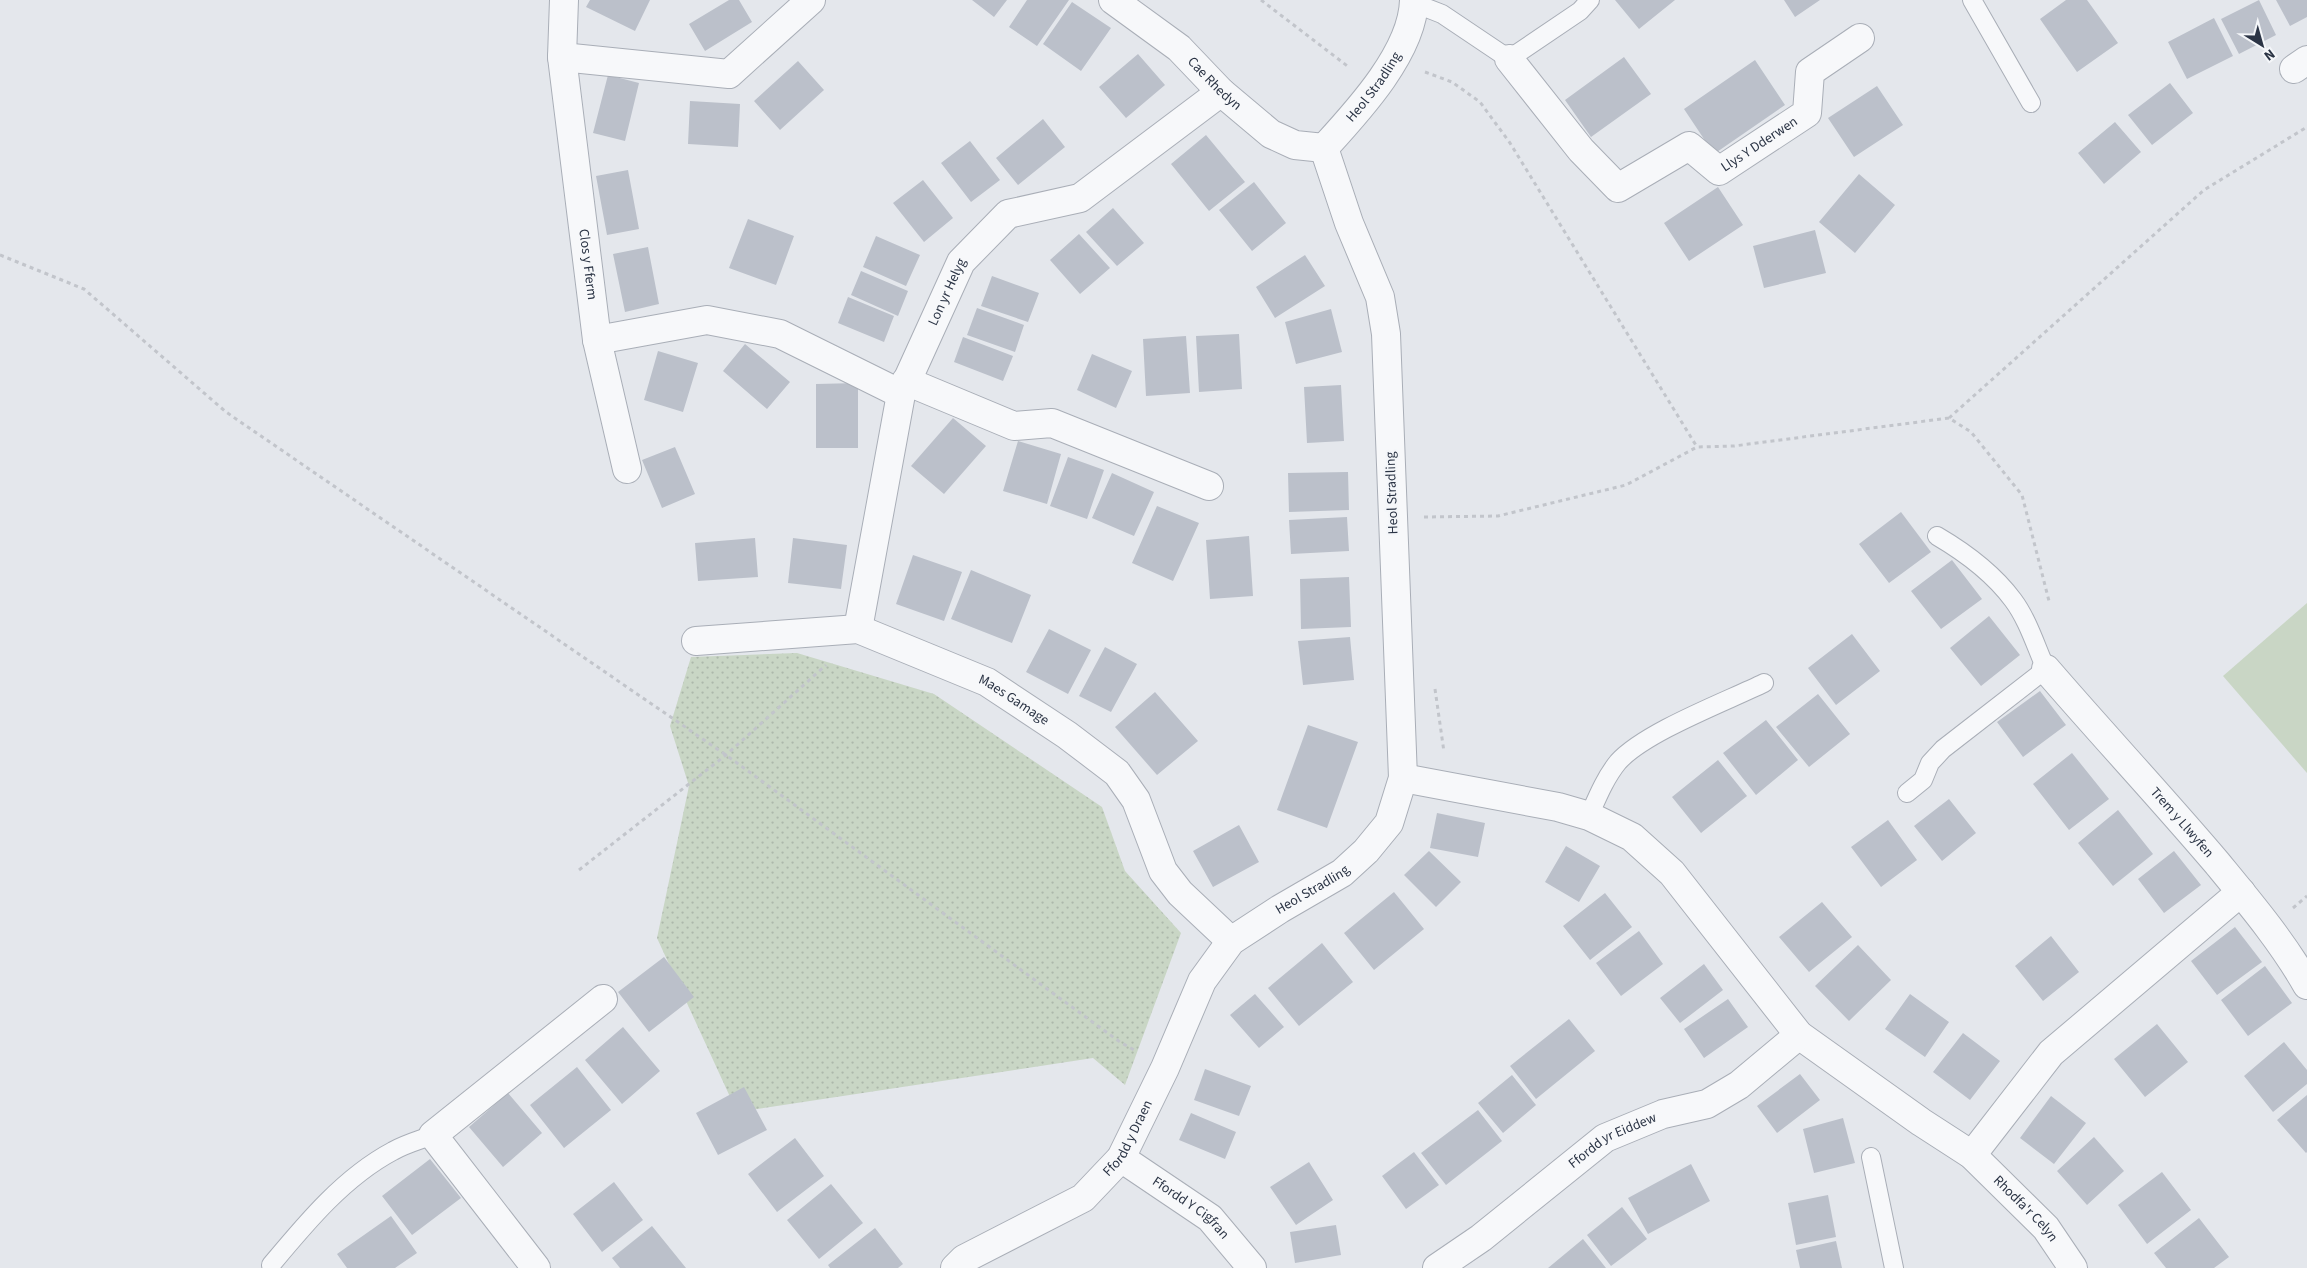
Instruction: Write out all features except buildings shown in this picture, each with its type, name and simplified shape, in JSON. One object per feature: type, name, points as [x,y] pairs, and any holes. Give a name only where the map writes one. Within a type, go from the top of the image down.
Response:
[{"type":"street","name":"Clos y Fferm","points":[[564,0],[562,57],[597,340],[627,469]]},
{"type":"street","points":[[562,57],[730,74],[811,0]]},
{"type":"street","name":"Cae Rhedyn","points":[[1113,0],[1179,48],[1221,92],[1271,134],[1295,146],[1324,148]]},
{"type":"street","name":"Heol Stradling","points":[[1231,942],[1280,909],[1342,873],[1366,852],[1389,823],[1403,778],[1386,334],[1380,297],[1348,223],[1324,148],[1375,89],[1405,39],[1414,2]]},
{"type":"street","name":"Llys Y Dderwen","points":[[1509,59],[1581,150],[1618,188],[1689,146],[1719,171],[1807,113],[1810,72],[1860,38]]},
{"type":"street","name":"Lon yr Helyg","points":[[858,629],[904,387],[961,262],[1008,214],[1080,198],[1221,92]]},
{"type":"street","points":[[597,340],[707,320],[780,334],[904,387],[1014,426],[1052,423],[1209,486]]},
{"type":"street","name":"Maes Gamage","points":[[696,641],[858,629],[987,682],[1067,735],[1117,773],[1136,800],[1163,871],[1180,892],[1231,942]]},
{"type":"street","name":"Trem y Llwyfen","points":[[2046,669],[2139,773],[2241,892],[2293,960],[2307,985]]},
{"type":"street","name":"Rhodfa'r Celyn","points":[[1403,778],[1558,807],[1589,816],[1632,837],[1672,873],[1800,1036],[1921,1122],[1972,1155],[2046,1228],[2073,1268]]},
{"type":"street","points":[[1972,1155],[2051,1053],[2241,892]]},
{"type":"street","name":"Ffordd y Draen","points":[[955,1268],[964,1259],[1083,1198],[1122,1158],[1165,1068],[1202,981],[1231,942]]},
{"type":"street","points":[[536,1268],[432,1135],[603,999]]},
{"type":"street","name":"Ffordd yr Eiddew","points":[[1437,1268],[1481,1238],[1605,1138],[1663,1114],[1707,1104],[1739,1085],[1800,1036]]},
{"type":"street","name":"Ffordd Y Cigfran","points":[[1122,1158],[1210,1218],[1252,1268]]},
{"type":"lane","points":[[1414,2],[1442,14],[1509,59],[1580,10],[1590,0]]},
{"type":"lane","points":[[1972,0],[2031,103]]},
{"type":"lane","points":[[1907,793],[1923,780],[1930,763],[1943,749],[2046,669],[2014,601],[1990,573],[1958,548],[1937,536]]},
{"type":"lane","points":[[1589,816],[1608,776],[1620,761],[1635,748],[1663,731],[1764,683]]},
{"type":"lane","points":[[271,1265],[311,1217],[363,1171],[394,1150],[432,1135]]},
{"type":"lane","points":[[1871,1158],[1894,1268]]},
{"type":"path","points":[[1261,0],[1375,89]]},
{"type":"path","points":[[1418,69],[1452,82],[1480,102],[1510,143],[1697,447]]},
{"type":"path","points":[[1422,517],[1498,516],[1626,486],[1697,447],[1734,446],[1949,418],[2204,190],[2307,127]]},
{"type":"path","points":[[0,255],[84,289],[226,412],[726,755],[1120,1042],[1165,1068]]},
{"type":"path","points":[[1949,418],[1971,432],[2022,495],[2050,608]]},
{"type":"path","points":[[579,870],[726,755],[839,652],[858,629]]},
{"type":"path","points":[[2291,910],[2307,896]]},
{"type":"green space","points":[[2307,603],[2307,773],[2223,676]]},
{"type":"green space","points":[[797,653],[934,694],[1102,807],[1125,871],[1181,933],[1125,1085],[1093,1058],[737,1112],[657,938],[689,786],[670,726],[691,657]]}]
